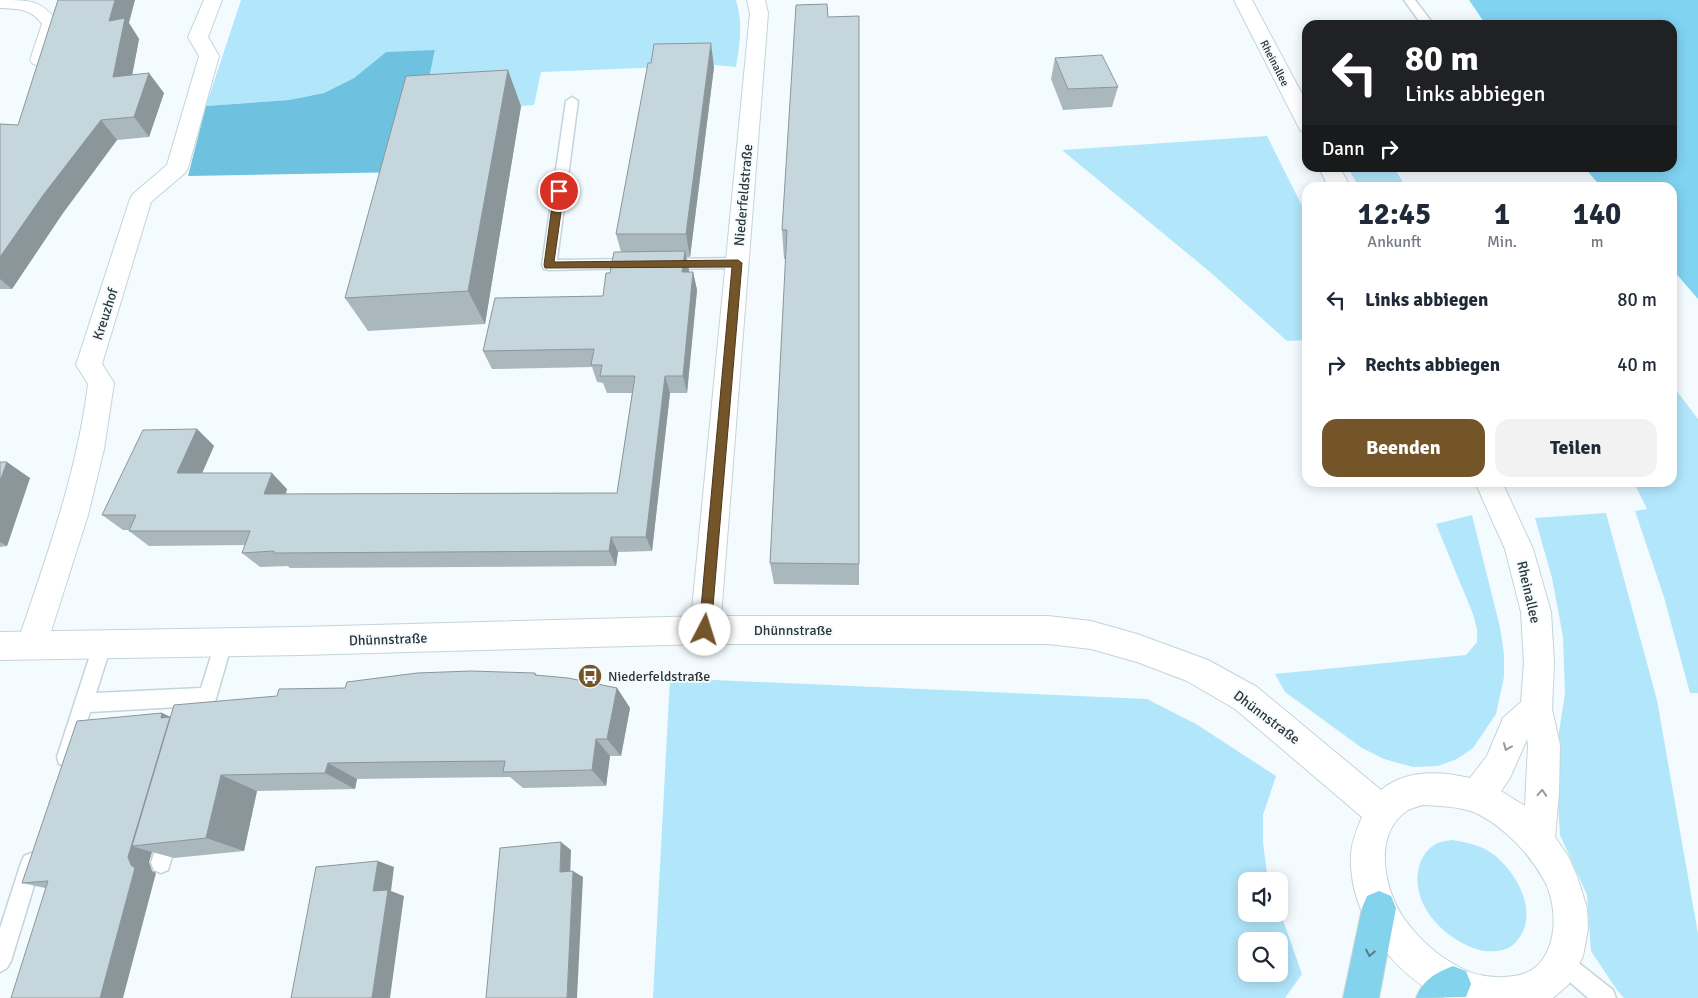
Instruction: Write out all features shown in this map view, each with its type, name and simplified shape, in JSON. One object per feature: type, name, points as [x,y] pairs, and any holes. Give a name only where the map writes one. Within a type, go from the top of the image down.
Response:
[{"type":"main road","name":"Kreuzhof","points":[[32,644],[65,542],[93,445],[99,411],[101,383],[88,365],[141,199],[177,168],[209,56],[198,37],[213,0]]},
{"type":"main road","name":"Niederfeldstraße","points":[[705,630],[759,13],[756,0]]},
{"type":"main road","name":"Rheinallee","points":[[1243,0],[1302,114]]},
{"type":"main road","points":[[0,2],[36,2],[44,11],[51,24],[35,78]]},
{"type":"main road","name":"Rheinallee","points":[[1490,487],[1519,549],[1536,612],[1540,663],[1536,709],[1544,745],[1543,793],[1538,842]]},
{"type":"main road","name":"Dhünnstraße","points":[[0,646],[103,643],[224,643],[705,630],[1048,630],[1091,635],[1137,648],[1196,670],[1246,698],[1381,812]]},
{"type":"main road","points":[[1477,796],[1499,766],[1514,729],[1536,709]]},
{"type":"main road","points":[[1422,789],[1449,789],[1477,796],[1519,822],[1538,842],[1558,872],[1570,904],[1571,936],[1563,963],[1550,980],[1530,991],[1506,996],[1443,991],[1430,970],[1409,952],[1392,931],[1379,908],[1368,872],[1369,838],[1381,812],[1399,797],[1422,789]]},
{"type":"main road","points":[[1361,998],[1379,908]]},
{"type":"lane","points":[[1409,0],[1424,20]]},
{"type":"lane","points":[[572,101],[549,265],[738,263]]},
{"type":"lane","points":[[59,776],[103,643]]},
{"type":"lane","points":[[195,742],[224,643]]},
{"type":"lane","points":[[83,702],[208,696]]},
{"type":"lane","points":[[161,863],[174,816]]},
{"type":"lane","points":[[0,961],[36,850]]},
{"type":"lane","points":[[1563,963],[1604,998]]},
{"type":"shaded area","points":[[241,0],[736,0],[740,17],[740,41],[736,67],[714,65],[541,72],[534,105],[422,112],[435,51],[386,52],[354,78],[324,93],[289,100],[206,106]]},
{"type":"shaded area","points":[[1469,0],[1698,0],[1698,299],[1677,275],[1677,182],[1597,182],[1588,172],[1677,172],[1677,20],[1483,20]]},
{"type":"shaded area","points":[[435,50],[407,172],[188,176],[206,106],[289,100],[324,93],[354,78],[386,52]]},
{"type":"shaded area","points":[[1267,136],[1302,206],[1302,340],[1287,341],[1210,272],[1062,150]]},
{"type":"shaded area","points":[[1350,172],[1397,172],[1403,182],[1356,182]]},
{"type":"shaded area","points":[[1677,391],[1698,419],[1698,693],[1690,693],[1664,597],[1635,511],[1647,509],[1636,487],[1677,487]]},
{"type":"shaded area","points":[[1606,513],[1657,700],[1698,934],[1698,998],[1624,998],[1617,990],[1591,951],[1587,895],[1560,835],[1555,757],[1565,694],[1563,637],[1552,578],[1535,518]]},
{"type":"shaded area","points":[[1472,515],[1500,627],[1504,654],[1504,677],[1496,714],[1473,748],[1457,759],[1438,766],[1413,767],[1384,759],[1362,748],[1285,692],[1275,674],[1466,655],[1477,642],[1477,629],[1473,614],[1436,524]]},
{"type":"shaded area","points":[[670,678],[1147,699],[1196,724],[1276,776],[1263,815],[1263,843],[1267,872],[1238,872],[1238,922],[1284,922],[1287,932],[1238,932],[1238,982],[1288,982],[1288,934],[1302,974],[1285,998],[653,998]]},
{"type":"shaded area","points":[[1451,840],[1473,844],[1493,854],[1503,863],[1518,884],[1524,897],[1526,922],[1522,934],[1510,947],[1503,950],[1484,951],[1471,947],[1445,932],[1426,909],[1420,896],[1417,882],[1421,861],[1430,848],[1441,842]]},
{"type":"building","points":[[58,0],[115,0],[109,21],[125,18],[113,77],[149,73],[134,117],[101,120],[44,194],[0,257],[0,124],[18,125]]},
{"type":"building","points":[[827,4],[828,17],[859,16],[859,564],[770,563],[787,230],[782,230],[796,5]]},
{"type":"building","points":[[711,43],[686,234],[616,234],[648,63],[651,63],[654,44]]},
{"type":"building","points":[[1102,55],[1118,87],[1068,89],[1055,58]]},
{"type":"building","points":[[508,70],[468,291],[345,298],[406,76]]},
{"type":"building","points":[[685,251],[682,272],[693,272],[683,376],[665,376],[646,537],[611,537],[609,551],[274,553],[274,551],[242,553],[250,531],[129,531],[136,515],[102,515],[143,430],[197,429],[177,473],[272,473],[264,494],[617,493],[635,376],[600,376],[602,365],[591,365],[594,349],[483,351],[495,298],[603,296],[606,273],[610,273],[614,252]]},
{"type":"building","points":[[0,462],[7,462],[0,481]]},
{"type":"building","points":[[471,671],[535,673],[535,675],[568,678],[617,688],[607,739],[596,739],[592,770],[503,772],[505,761],[395,762],[328,763],[325,773],[221,775],[206,838],[132,846],[174,705],[277,696],[279,689],[345,688],[347,682],[417,673]]},
{"type":"building","points":[[162,713],[161,718],[170,717],[128,857],[131,865],[135,868],[100,998],[11,998],[48,881],[22,883],[77,721]]},
{"type":"building","points":[[561,842],[560,872],[573,871],[567,998],[486,998],[500,848]]},
{"type":"building","points":[[378,861],[373,891],[388,890],[372,998],[291,998],[316,867]]},
{"type":"place","name":"Niederfeldstraße","points":[[590,676]]},
{"type":"route","points":[[559,191],[549,265],[738,263],[705,630]]}]
